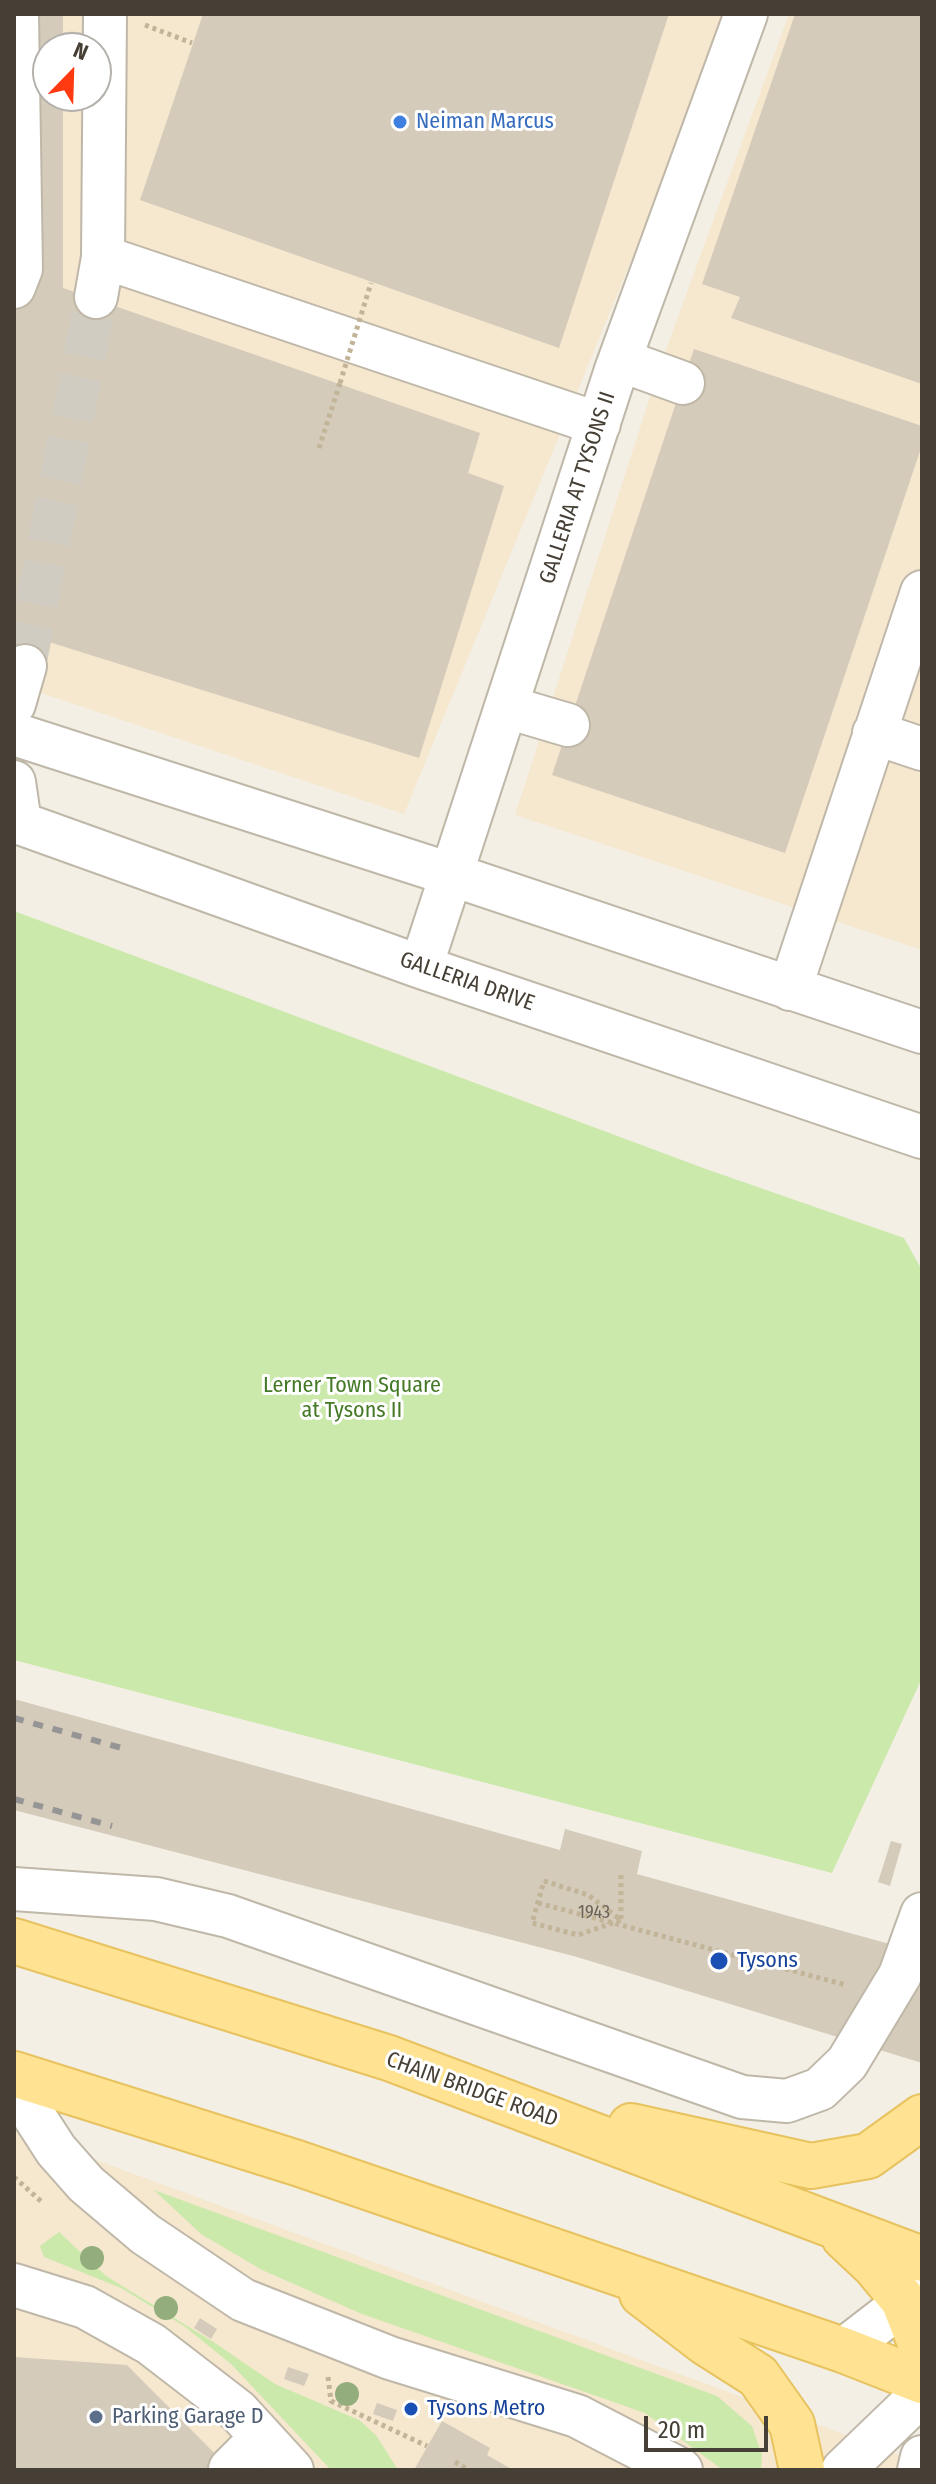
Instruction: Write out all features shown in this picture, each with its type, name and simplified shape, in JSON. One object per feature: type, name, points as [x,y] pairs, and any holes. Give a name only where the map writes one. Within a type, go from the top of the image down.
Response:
[{"type":"main road","name":"CHAIN BRIDGE ROAD","points":[[14,1941],[389,2058],[922,2259]]},
{"type":"main road","points":[[389,2058],[657,2133],[811,2166],[868,2156],[922,2117]]},
{"type":"main road","points":[[14,2074],[297,2163],[843,2350],[922,2381]]},
{"type":"main road","points":[[830,2224],[913,2296],[922,2348]]},
{"type":"main road","points":[[611,2271],[706,2343],[758,2376],[792,2424],[802,2470]]},
{"type":"street","points":[[14,287],[21,269],[17,14]]},
{"type":"street","name":"GALLERIA AT TYSONS II","points":[[421,967],[620,360],[746,14]]},
{"type":"street","points":[[96,297],[103,257],[124,19]]},
{"type":"street","points":[[103,257],[599,424]]},
{"type":"street","points":[[620,360],[683,383]]},
{"type":"street","points":[[790,989],[922,592]]},
{"type":"street","points":[[507,707],[568,725]]},
{"type":"street","points":[[874,733],[922,749]]},
{"type":"street","points":[[14,734],[453,875],[922,1032]]},
{"type":"street","points":[[14,782],[17,822]]},
{"type":"street","name":"GALLERIA DRIVE","points":[[17,822],[421,967],[922,1137]]},
{"type":"street","points":[[14,1889],[156,1899],[228,1916],[742,2097],[787,2101],[820,2089],[847,2063],[900,1975],[922,1914]]},
{"type":"street","points":[[14,2085],[56,2150],[86,2184],[145,2234],[243,2300],[390,2358],[577,2416],[681,2470]]},
{"type":"street","points":[[14,2285],[85,2307],[151,2344],[238,2411],[292,2470]]},
{"type":"street","points":[[843,2350],[913,2296]]},
{"type":"street","points":[[843,2470],[922,2394]]},
{"type":"street","points":[[230,2469],[262,2437]]},
{"type":"street","points":[[919,2470],[922,2457]]},
{"type":"path","points":[[124,19],[192,43]]},
{"type":"path","points":[[319,448],[371,283]]},
{"type":"path","points":[[621,1873],[621,1920]]},
{"type":"path","points":[[544,1881],[588,1895],[621,1920],[578,1935],[532,1923],[544,1881]]},
{"type":"path","points":[[538,1903],[861,1989]]},
{"type":"path","points":[[455,2462],[469,2470]]},
{"type":"shaded area","points":[[14,14],[726,14],[676,151],[404,814],[14,684]]},
{"type":"shaded area","points":[[789,14],[922,14],[922,950],[515,815],[661,363]]},
{"type":"shaded area","points":[[14,2130],[922,2463],[922,2470],[14,2470]]},
{"type":"green space","name":"Lerner Town Square at Tysons II","points":[[14,911],[706,1169],[904,1238],[922,1270],[922,1678],[832,1873],[14,1660]]},
{"type":"green space","points":[[154,2190],[717,2396],[752,2426],[762,2455],[761,2470],[723,2470],[645,2413],[362,2314],[262,2270],[201,2234]]},
{"type":"green space","points":[[59,2232],[106,2276],[275,2384],[359,2420],[376,2435],[398,2470],[331,2470],[231,2364],[184,2326],[121,2288],[44,2257],[40,2246]]},
{"type":"building","points":[[14,14],[63,14],[63,32],[32,32],[32,112],[63,112],[63,288],[480,433],[468,473],[504,486],[419,758],[14,631]]},
{"type":"building","name":"Neiman Marcus","points":[[203,14],[669,14],[559,348],[140,200]]},
{"type":"building","points":[[795,14],[922,14],[922,384],[731,318],[740,297],[702,284]]},
{"type":"building","points":[[694,349],[922,426],[922,445],[785,853],[552,775]]},
{"type":"building","name":"Tysons","points":[[14,1699],[560,1850],[565,1829],[642,1851],[637,1874],[922,1953],[922,2063],[577,1957],[14,1810]]},
{"type":"building","points":[[891,1841],[902,1844],[890,1886],[878,1882]]},
{"type":"building","points":[[200,2318],[217,2329],[211,2339],[194,2328]]},
{"type":"building","name":"Parking Garage D","points":[[14,2357],[127,2365],[231,2470],[14,2470]]},
{"type":"building","points":[[288,2367],[309,2374],[304,2386],[284,2379]]},
{"type":"building","points":[[377,2403],[397,2410],[393,2421],[373,2414]]},
{"type":"building","points":[[442,2421],[490,2448],[487,2455],[513,2470],[414,2470]]},
{"type":"tunnel","points":[[25,666],[96,297]]},
{"type":"railway","points":[[14,1718],[129,1750]]},
{"type":"railway","points":[[14,1799],[112,1826]]},
{"type":"place","name":"Neiman Marcus","points":[[400,122]]},
{"type":"place","name":"Tysons","points":[[719,1961]]},
{"type":"place","name":"Tysons Metro","points":[[411,2409]]},
{"type":"place","name":"Parking Garage D","points":[[96,2417]]}]
